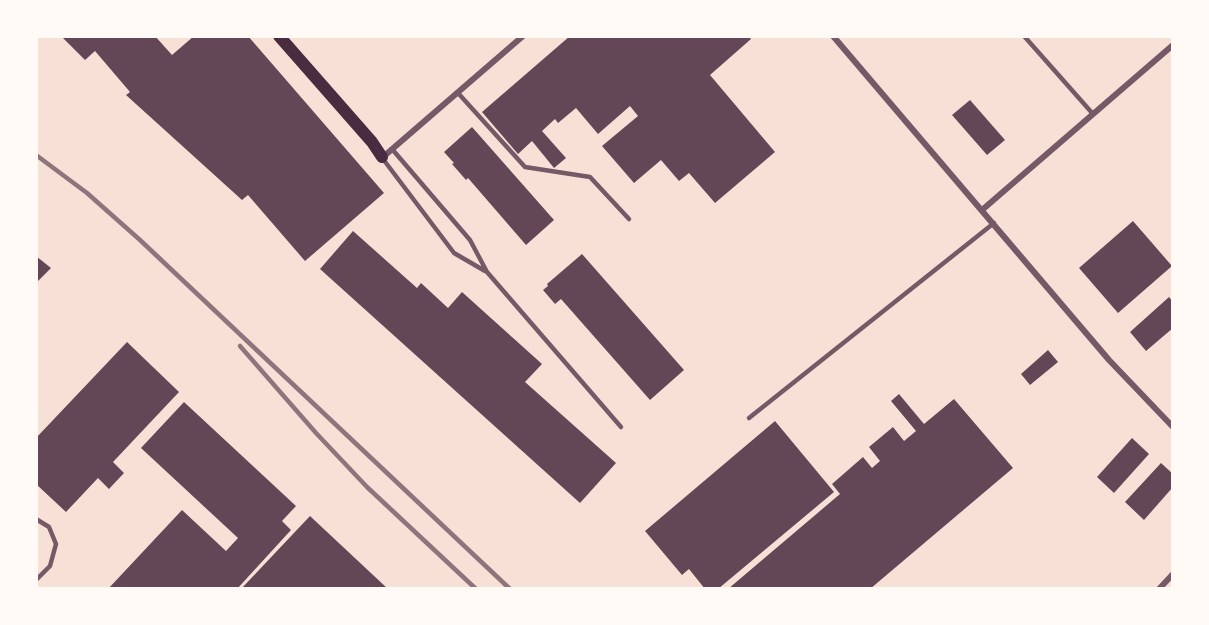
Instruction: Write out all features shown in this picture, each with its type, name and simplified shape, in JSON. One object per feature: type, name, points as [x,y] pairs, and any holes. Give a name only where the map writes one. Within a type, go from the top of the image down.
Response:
[{"type":"main road","points":[[279,36],[372,142],[387,153]]},
{"type":"street","points":[[387,153],[523,36]]},
{"type":"street","points":[[833,36],[1109,360],[1173,427]]},
{"type":"street","points":[[982,210],[1173,45]]},
{"type":"street","points":[[1159,589],[1173,574]]},
{"type":"lane","points":[[1024,36],[1093,114]]},
{"type":"lane","points":[[458,93],[525,167],[590,177],[629,219]]},
{"type":"lane","points":[[387,153],[454,253],[487,272]]},
{"type":"lane","points":[[387,153],[470,240],[487,272],[621,427]]},
{"type":"lane","points":[[749,418],[994,223]]},
{"type":"lane","points":[[36,519],[49,527],[56,544],[50,566],[36,580]]},
{"type":"building","points":[[61,36],[155,36],[172,55],[194,36],[248,36],[384,193],[305,261],[248,195],[242,200],[126,95],[130,92],[95,51],[85,60]]},
{"type":"building","points":[[570,36],[749,36],[751,39],[710,75],[775,152],[715,203],[689,173],[679,181],[661,160],[634,183],[602,146],[638,116],[630,106],[598,134],[576,108],[558,123],[555,119],[542,131],[566,158],[554,168],[532,141],[518,154],[482,112]]},
{"type":"building","points":[[970,100],[1005,140],[987,155],[952,115]]},
{"type":"building","points":[[472,127],[554,220],[526,245],[468,178],[466,180],[444,152]]},
{"type":"building","points":[[1133,221],[1172,266],[1118,313],[1079,268]]},
{"type":"building","points":[[353,231],[417,288],[421,283],[448,308],[462,292],[542,364],[525,382],[616,463],[580,503],[320,269]]},
{"type":"building","points":[[582,254],[684,370],[650,400],[561,299],[555,304],[543,290]]},
{"type":"building","points":[[36,256],[51,268],[36,283]]},
{"type":"building","points":[[1169,297],[1173,302],[1173,328],[1146,351],[1130,332]]},
{"type":"building","points":[[127,342],[179,392],[113,462],[124,473],[109,489],[98,478],[66,512],[36,484],[36,438]]},
{"type":"building","points":[[1048,350],[1058,362],[1030,385],[1021,374]]},
{"type":"building","points":[[899,394],[924,424],[954,399],[1013,468],[870,589],[728,589],[840,494],[832,484],[863,457],[872,468],[880,461],[869,447],[893,427],[904,441],[916,431],[891,401]]},
{"type":"building","points":[[184,402],[296,506],[282,521],[291,530],[237,589],[108,589],[182,510],[226,551],[238,538],[141,448]]},
{"type":"building","points":[[775,421],[834,492],[718,589],[705,589],[689,569],[682,575],[645,531]]},
{"type":"building","points":[[1132,438],[1149,454],[1114,493],[1097,477]]},
{"type":"building","points":[[1161,463],[1173,474],[1173,487],[1144,520],[1125,502]]},
{"type":"building","points":[[310,516],[388,589],[241,589]]},
{"type":"railway","points":[[36,155],[87,193],[140,240],[510,589]]},
{"type":"railway","points":[[240,346],[367,487],[476,589]]}]
